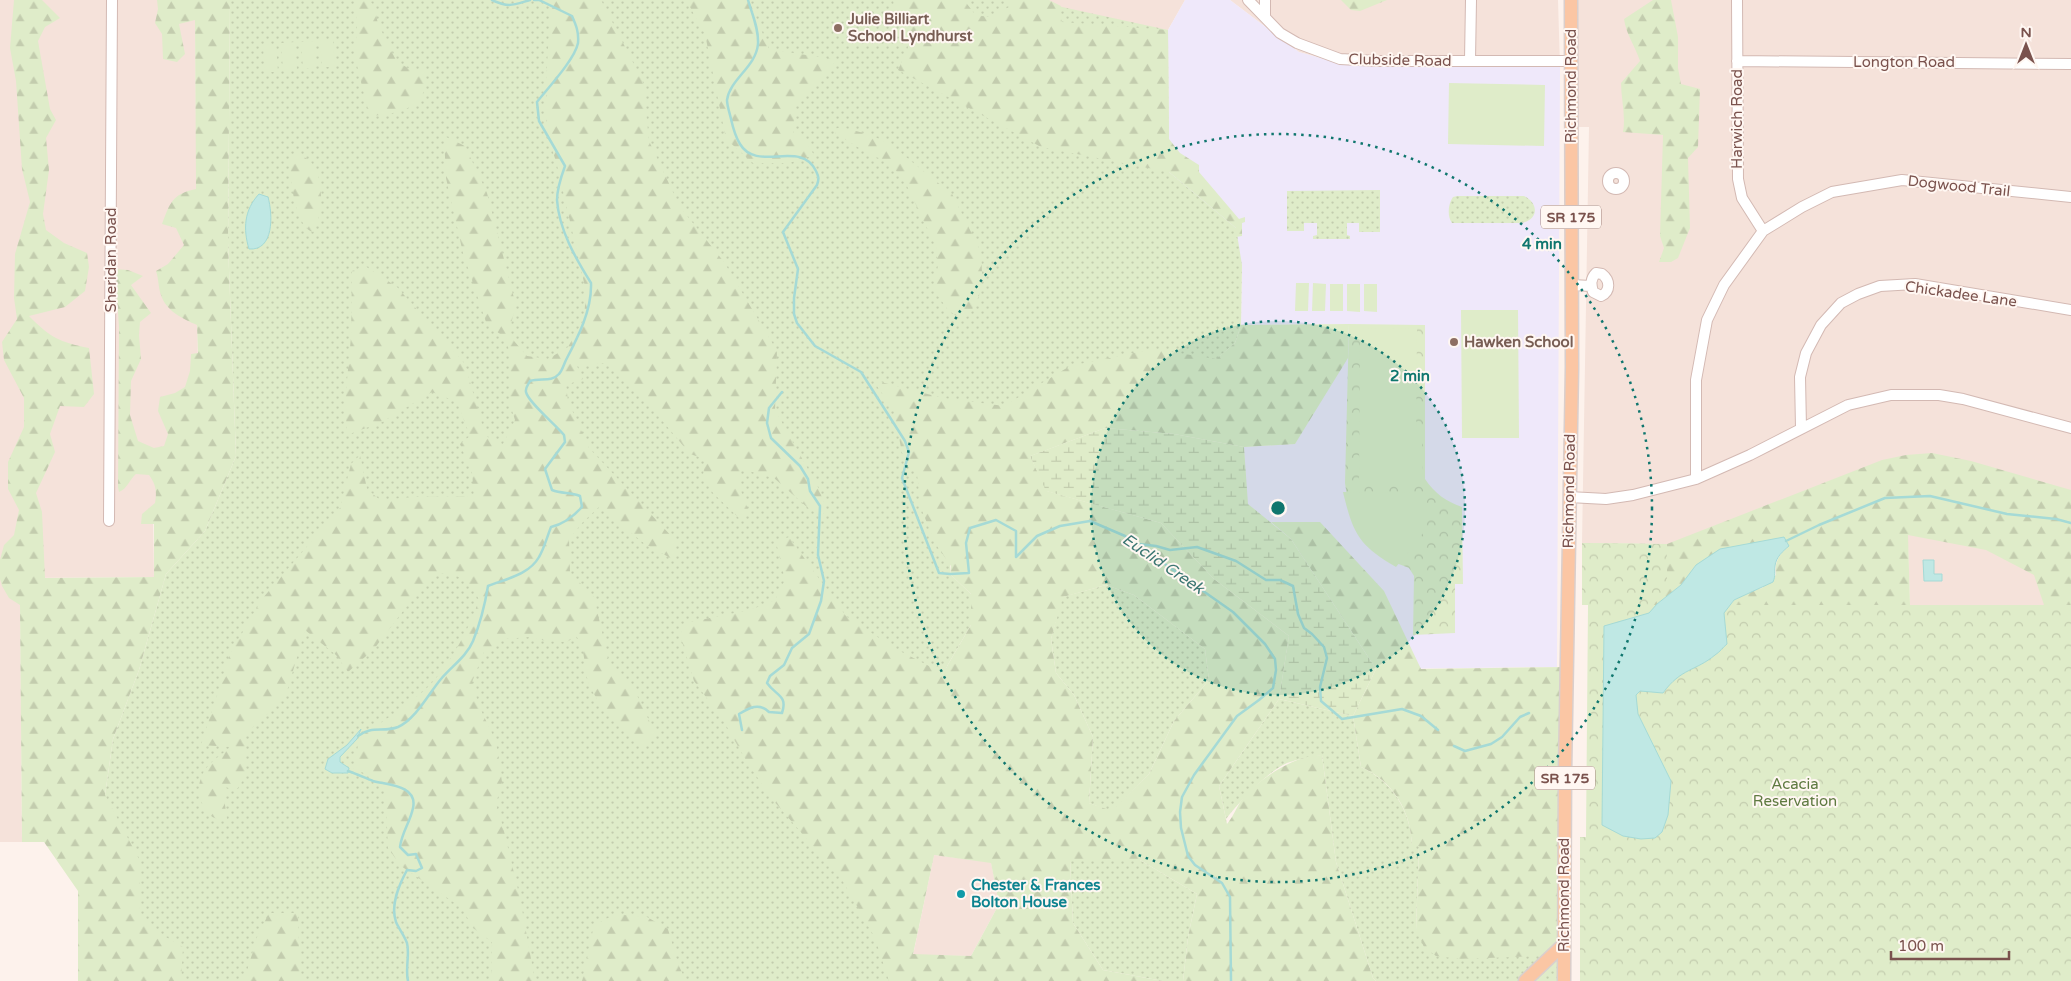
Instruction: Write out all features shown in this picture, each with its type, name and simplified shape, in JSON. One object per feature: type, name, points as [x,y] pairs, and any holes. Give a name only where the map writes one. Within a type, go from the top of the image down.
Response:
[{"type":"main road","name":"Richmond Road","points":[[1564,981],[1572,285],[1571,0]]},
{"type":"main road","points":[[1525,981],[1564,944]]},
{"type":"street","name":"Sheridan Road","points":[[109,521],[112,0]]},
{"type":"street","name":"Clubside Road","points":[[1248,0],[1280,33],[1297,43],[1340,59],[1377,61],[1571,61]]},
{"type":"street","points":[[1265,0],[1265,17]]},
{"type":"street","points":[[1470,60],[1471,0]]},
{"type":"street","name":"Harwich Road","points":[[1738,0],[1738,179],[1742,198],[1763,231]]},
{"type":"street","name":"Longton Road","points":[[1737,61],[2071,64]]},
{"type":"street","name":"Dogwood Trail","points":[[1696,479],[1696,380],[1707,320],[1724,285],[1763,231],[1802,207],[1832,192],[1902,180],[2071,197]]},
{"type":"street","name":"Chickadee Lane","points":[[1801,428],[1800,377],[1806,353],[1821,325],[1841,303],[1858,294],[1880,286],[1915,284],[2071,310]]},
{"type":"street","points":[[1572,285],[1591,286]]},
{"type":"street","points":[[1569,497],[1606,499],[1633,495],[1696,479],[1750,455],[1848,406],[1891,396],[1939,396],[1963,399],[2071,428]]},
{"type":"shaded area","points":[[0,0],[195,0],[199,513],[153,513],[154,577],[20,578],[22,842],[0,842]]},
{"type":"shaded area","points":[[749,0],[1185,0],[1168,30]]},
{"type":"shaded area","name":"Hawken School","points":[[1185,0],[1230,0],[1299,52],[1339,62],[1560,67],[1557,667],[1376,669],[1291,539],[1247,504],[1244,447],[1295,444],[1349,324],[1241,325],[1242,265],[1169,172],[1168,30]]},
{"type":"shaded area","points":[[1230,0],[1558,0],[1560,67],[1339,62],[1328,60],[1299,52]]},
{"type":"shaded area","points":[[1571,0],[2071,0],[2071,605],[1910,605],[1906,485],[1705,553],[1667,544],[1582,543],[1589,127],[1571,127]]},
{"type":"shaded area","points":[[934,855],[991,862],[999,904],[971,956],[913,955]]},
{"type":"green space","points":[[14,0],[42,0],[60,18],[45,27],[38,41],[50,109],[56,120],[46,138],[49,170],[43,214],[46,230],[64,243],[87,253],[89,267],[85,291],[65,307],[29,316],[56,338],[70,344],[89,348],[94,394],[84,407],[60,406],[50,434],[55,452],[36,493],[42,512],[45,578],[154,577],[154,524],[141,524],[142,514],[155,503],[155,485],[149,475],[136,474],[122,491],[119,492],[118,487],[119,327],[115,269],[128,270],[143,276],[131,285],[151,313],[140,322],[141,359],[131,381],[130,415],[138,441],[154,448],[164,446],[168,434],[158,411],[160,397],[175,393],[185,387],[190,371],[191,354],[198,353],[197,325],[171,310],[163,301],[156,271],[168,264],[184,245],[176,228],[162,224],[167,210],[177,197],[196,189],[195,20],[179,24],[185,54],[177,62],[163,59],[162,34],[155,23],[158,9],[157,0],[230,0],[228,243],[236,456],[205,531],[166,574],[139,670],[113,739],[105,795],[140,861],[139,915],[164,936],[183,947],[181,981],[78,981],[78,891],[44,842],[22,842],[20,605],[9,598],[0,579],[0,560],[4,545],[14,535],[19,510],[8,489],[8,462],[24,427],[24,398],[4,360],[2,342],[17,319],[14,298],[15,254],[30,202],[22,169],[16,81],[10,48]]},
{"type":"green space","points":[[230,0],[1030,0],[1168,30],[1169,172],[1236,228],[1242,265],[1241,325],[1235,343],[1162,406],[953,485],[950,574],[971,594],[971,625],[946,668],[939,831],[907,981],[101,981],[105,795],[113,739],[139,670],[166,574],[205,531],[236,456],[228,243]]},
{"type":"green space","points":[[355,0],[368,0],[374,5],[378,24],[397,62],[408,68],[425,71],[424,91],[420,98],[409,108],[394,113],[371,116],[368,110],[355,57],[357,27]]},
{"type":"green space","points":[[551,0],[601,0],[643,82],[649,141],[680,207],[724,262],[777,351],[775,410],[819,489],[826,508],[822,517],[807,507],[774,478],[741,469],[739,486],[749,512],[739,518],[713,493],[703,477],[705,459],[690,454],[646,401],[606,363],[577,366],[583,379],[566,385],[568,401],[589,448],[675,540],[674,560],[645,544],[599,507],[569,539],[570,573],[594,597],[610,667],[634,689],[655,733],[645,747],[629,736],[605,711],[589,684],[582,648],[576,636],[567,642],[546,641],[529,637],[504,639],[484,652],[472,682],[479,706],[496,742],[502,782],[496,804],[520,898],[535,981],[491,981],[492,942],[473,928],[462,908],[401,866],[388,848],[385,783],[353,768],[360,737],[405,706],[429,686],[447,664],[463,638],[479,600],[467,582],[457,576],[436,573],[413,598],[374,649],[348,672],[336,655],[305,630],[285,698],[244,735],[246,764],[243,778],[236,790],[225,787],[227,819],[220,820],[208,813],[201,800],[199,785],[206,768],[231,747],[201,745],[230,654],[262,599],[340,508],[351,464],[360,455],[367,489],[380,500],[414,497],[474,496],[472,473],[460,444],[470,436],[457,402],[432,392],[382,422],[347,435],[345,402],[351,337],[352,271],[365,266],[397,287],[465,364],[485,435],[502,446],[515,420],[509,401],[511,359],[506,338],[487,325],[463,253],[446,178],[444,136],[465,146],[487,193],[516,306],[508,334],[527,356],[548,359],[568,347],[584,319],[586,291],[557,165],[546,129],[546,82]]},
{"type":"green space","points":[[686,0],[749,0],[769,49],[837,60],[796,104],[793,132],[805,140],[814,155],[789,163],[753,163],[726,139],[705,34]]},
{"type":"green space","points":[[893,0],[964,0],[974,15],[990,17],[1009,7],[1011,0],[1049,0],[1061,6],[1060,15],[1062,22],[1168,30],[1169,139],[1180,153],[1199,165],[1199,172],[1239,219],[1245,217],[1245,222],[1242,223],[1242,236],[1236,237],[1236,228],[1169,172],[1041,147],[898,70],[909,45],[896,14]]},
{"type":"green space","points":[[1341,0],[1387,0],[1360,11],[1351,10]]},
{"type":"green space","points":[[1653,0],[1671,0],[1678,37],[1678,68],[1681,84],[1700,89],[1698,147],[1688,158],[1690,228],[1678,258],[1671,262],[1659,262],[1664,248],[1660,236],[1663,135],[1623,132],[1621,83],[1640,61],[1624,19]]},
{"type":"green space","points":[[333,39],[335,67],[322,67],[320,40]]},
{"type":"green space","points":[[314,41],[316,68],[303,69],[301,42]]},
{"type":"green space","points":[[295,42],[297,70],[283,71],[281,43]]},
{"type":"green space","points":[[276,44],[278,72],[265,72],[263,45]]},
{"type":"green space","points":[[1449,83],[1545,85],[1544,146],[1448,144]]},
{"type":"green space","points":[[841,127],[871,135],[891,145],[952,194],[981,252],[982,273],[979,296],[969,316],[959,318],[948,310],[936,293],[935,278],[938,266],[936,247],[907,186],[889,161],[872,156],[835,133],[835,129]]},
{"type":"green space","points":[[292,154],[302,156],[311,162],[319,181],[321,203],[317,224],[313,232],[301,220],[297,210],[292,185]]},
{"type":"green space","points":[[1380,190],[1380,232],[1359,232],[1359,223],[1347,223],[1347,235],[1350,236],[1350,239],[1313,239],[1313,236],[1317,235],[1317,223],[1304,223],[1304,231],[1287,231],[1287,191]]},
{"type":"green space","points":[[1524,196],[1532,203],[1535,211],[1531,218],[1521,223],[1452,223],[1449,217],[1449,206],[1453,197]]},
{"type":"green space","points":[[1296,283],[1309,283],[1308,311],[1295,311]]},
{"type":"green space","points":[[1313,283],[1326,284],[1325,311],[1312,311]]},
{"type":"green space","points":[[1330,284],[1343,284],[1343,311],[1330,311]]},
{"type":"green space","points":[[1347,284],[1360,284],[1360,312],[1347,311]]},
{"type":"green space","points":[[1364,284],[1377,284],[1377,312],[1364,311]]},
{"type":"green space","points":[[1461,310],[1518,310],[1519,438],[1462,438]]},
{"type":"green space","points":[[1349,324],[1348,358],[1295,444],[1244,447],[1174,434],[1105,428],[1030,456],[1047,491],[1161,523],[1214,579],[1289,636],[1279,699],[1219,786],[1227,824],[1244,797],[1269,775],[1290,763],[1322,755],[1336,862],[1373,978],[1376,981],[1183,981],[1188,937],[1197,894],[1140,860],[1070,860],[1073,923],[1103,970],[1163,981],[889,981],[875,938],[841,878],[772,799],[747,762],[723,720],[694,681],[680,635],[685,623],[750,610],[775,600],[785,580],[776,542],[789,537],[846,616],[894,648],[929,666],[946,668],[971,625],[971,594],[950,574],[951,566],[935,543],[921,508],[917,474],[902,453],[894,411],[873,380],[943,398],[1004,406],[1070,366],[1153,349],[1216,359],[1235,343],[1241,325]],"holes":[[[1106,585],[1134,595],[1205,649],[1209,680],[1174,721],[1149,774],[1112,811],[1089,803],[1093,737],[1074,695],[1056,673],[1051,639],[1063,597]],[[934,855],[991,863],[999,904],[971,956],[913,954]]]},
{"type":"green space","points":[[1349,324],[1425,325],[1425,479],[1441,496],[1462,507],[1463,584],[1455,584],[1455,633],[1413,635],[1414,576],[1409,568],[1391,561],[1347,497],[1345,483]]},
{"type":"green space","points":[[1360,328],[1417,329],[1416,435],[1422,436],[1423,478],[1418,484],[1359,484]]},
{"type":"green space","points":[[1105,428],[1174,434],[1244,447],[1248,504],[1291,539],[1376,669],[1353,716],[1279,699],[1289,636],[1214,579],[1161,523],[1046,491],[1030,456]]},
{"type":"green space","points":[[1932,453],[1971,461],[2071,490],[2071,605],[2044,605],[2034,575],[1986,550],[1908,535],[1910,605],[1803,619],[1724,613],[1734,600],[1750,591],[1762,588],[1776,575],[1778,559],[1789,546],[1696,565],[1681,585],[1657,604],[1649,613],[1588,626],[1588,605],[1582,605],[1582,543],[1667,544],[1882,460],[1906,455]]},
{"type":"green space","points":[[1343,492],[1423,492],[1427,495],[1427,524],[1420,538],[1396,567],[1373,552],[1359,537],[1350,518]]},
{"type":"green space","points":[[1271,522],[1320,522],[1384,591],[1421,669],[1566,667],[1564,955],[1461,959],[1436,956],[1424,947],[1416,930],[1419,846],[1412,846],[1411,833],[1404,809],[1391,789],[1382,780],[1361,767],[1353,716],[1376,669],[1291,539]]},
{"type":"green space","name":"Acacia Reservation","points":[[1582,543],[1667,544],[1667,588],[1652,605],[2071,605],[2071,981],[1580,981],[1580,837],[1586,837],[1588,605],[1582,605]]},
{"type":"green space","points":[[1106,585],[1134,595],[1205,649],[1209,680],[1174,721],[1149,774],[1112,812],[1089,803],[1093,737],[1074,695],[1056,673],[1051,639],[1062,597]]},
{"type":"green space","points":[[1279,699],[1353,716],[1361,767],[1382,780],[1398,798],[1408,820],[1412,845],[1419,845],[1416,930],[1552,955],[1564,955],[1564,981],[1376,981],[1373,978],[1336,862],[1322,755],[1287,763],[1279,767],[1254,788],[1226,819],[1219,786]]},
{"type":"green space","points":[[1070,860],[1140,860],[1197,894],[1188,937],[1183,981],[1163,981],[1103,970],[1073,923]]},
{"type":"green space","points":[[269,913],[298,913],[300,981],[244,981],[257,937]]},
{"type":"green space","points":[[616,914],[647,917],[668,929],[678,964],[686,981],[582,981],[594,925]]},
{"type":"water","points":[[259,194],[268,197],[271,213],[270,230],[263,244],[257,248],[249,249],[246,220],[250,207]]},
{"type":"water","points":[[1784,537],[1789,546],[1777,560],[1773,582],[1734,600],[1724,613],[1727,644],[1708,660],[1682,674],[1663,693],[1640,691],[1636,695],[1638,714],[1671,781],[1668,815],[1662,832],[1655,838],[1641,839],[1623,836],[1602,825],[1604,626],[1649,613],[1657,604],[1681,585],[1696,565],[1720,549]]},
{"type":"water","points":[[1923,560],[1934,560],[1934,574],[1942,574],[1942,581],[1924,581]]},
{"type":"water","points":[[361,729],[357,739],[340,757],[340,762],[349,768],[348,773],[332,773],[325,769],[328,759],[347,745]]},
{"type":"waterway","points":[[492,0],[511,5],[530,0]]},
{"type":"waterway","points":[[358,736],[368,731],[393,729],[411,718],[441,679],[470,646],[480,621],[488,586],[516,576],[535,563],[541,554],[551,527],[568,520],[582,507],[580,496],[552,490],[545,469],[565,442],[564,435],[532,402],[526,391],[530,381],[556,377],[561,371],[587,313],[591,293],[591,283],[574,254],[561,222],[557,196],[565,166],[539,121],[537,102],[572,57],[578,43],[578,32],[572,16],[539,0],[534,0]]},
{"type":"waterway","name":"Euclid Creek","points":[[748,0],[756,27],[758,44],[753,60],[733,86],[727,100],[735,135],[748,152],[757,156],[800,157],[809,162],[818,176],[817,185],[783,232],[798,269],[794,314],[797,323],[815,346],[861,372],[905,441],[909,452],[902,478],[939,573],[969,573],[966,543],[970,528],[996,520],[1016,531],[1016,557],[1037,536],[1060,526],[1090,521],[1125,536],[1233,612],[1265,644],[1275,659],[1276,670],[1273,688],[1237,716],[1194,775],[1182,797],[1180,812],[1181,828],[1188,856],[1195,865],[1222,883],[1230,897],[1231,981]]},
{"type":"waterway","points":[[742,730],[739,714],[750,708],[762,707],[769,712],[782,713],[782,699],[767,683],[770,676],[784,665],[792,648],[809,634],[821,601],[824,581],[818,555],[820,506],[810,491],[808,479],[800,466],[771,438],[767,423],[769,408],[782,392]]},
{"type":"waterway","points":[[1786,541],[1819,525],[1885,498],[1930,496],[2007,514],[2056,519],[2071,523]]},
{"type":"waterway","points":[[1139,544],[1170,550],[1197,547],[1236,561],[1266,580],[1280,580],[1293,586],[1298,614],[1304,628],[1324,647],[1327,658],[1320,687],[1321,701],[1342,719],[1402,709],[1421,716],[1438,730]]},
{"type":"waterway","points":[[1454,746],[1465,751],[1491,744],[1502,737],[1520,717],[1529,713]]},
{"type":"waterway","points":[[348,771],[373,781],[400,787],[406,790],[413,800],[412,813],[402,836],[400,847],[408,855],[416,854],[422,868],[416,871],[407,870],[398,889],[394,909],[396,922],[407,943],[408,981]]},
{"type":"place","name":"Julie Billiart School Lyndhurst","points":[[838,28]]},
{"type":"place","name":"Hawken School","points":[[1454,342]]},
{"type":"place","name":"Chester & Frances Bolton House","points":[[961,894]]}]
